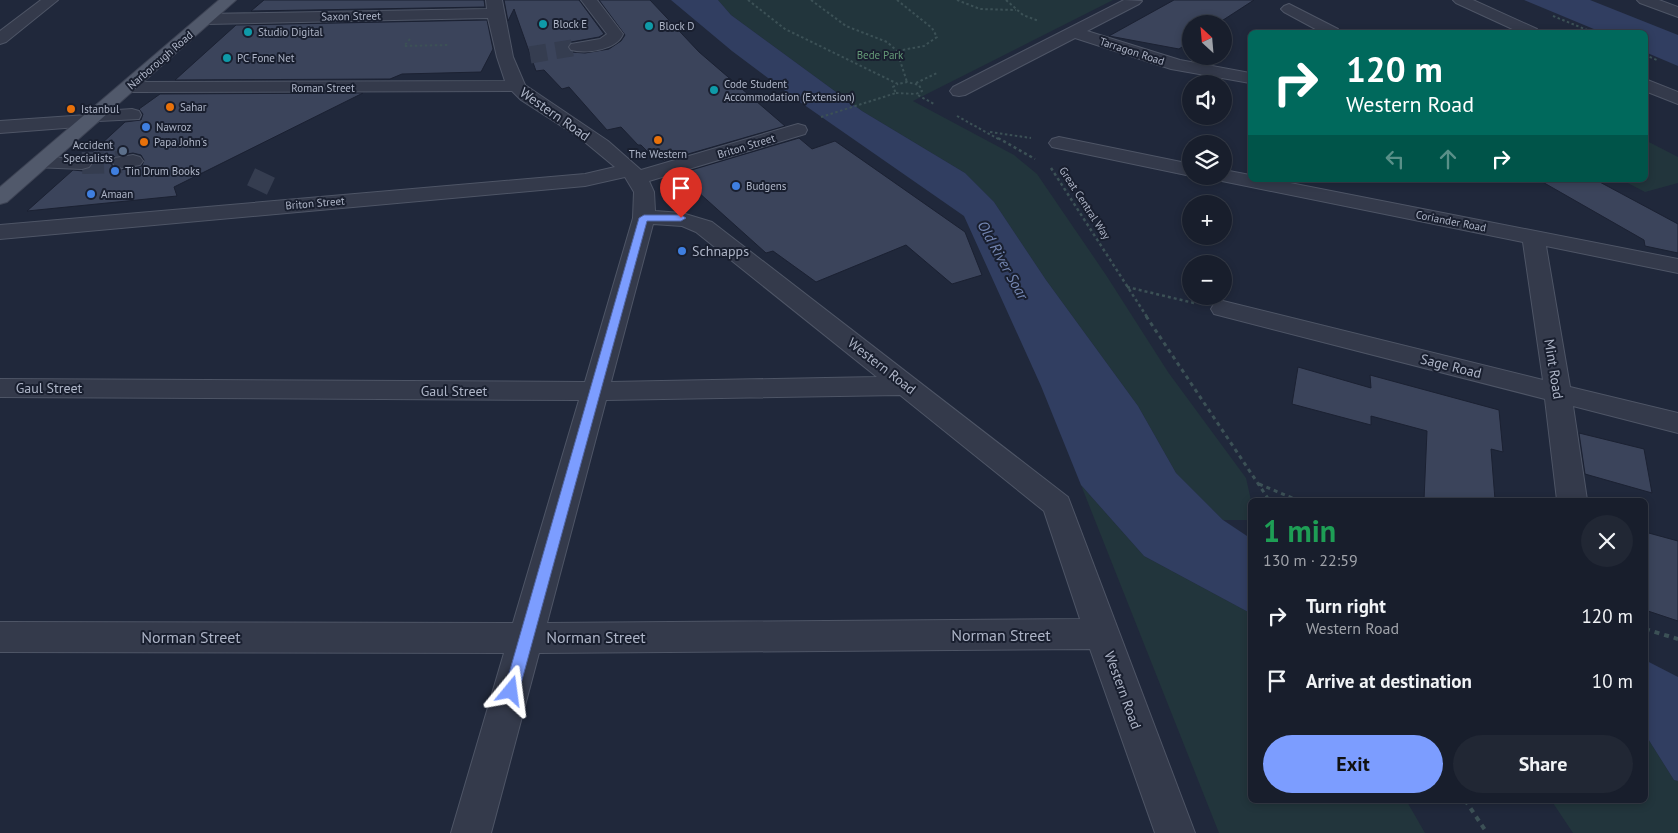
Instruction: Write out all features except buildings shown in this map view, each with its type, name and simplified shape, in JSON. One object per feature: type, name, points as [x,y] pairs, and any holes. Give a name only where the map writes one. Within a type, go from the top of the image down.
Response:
[{"type":"main road","name":"Narborough Road","points":[[0,198],[228,0]]},
{"type":"street","points":[[0,39],[50,0]]},
{"type":"street","points":[[577,48],[604,42],[614,37],[615,34],[589,0]]},
{"type":"street","points":[[1460,0],[1528,30]]},
{"type":"street","points":[[1646,0],[1678,12]]},
{"type":"street","name":"Tarragon Road","points":[[958,91],[1134,1]]},
{"type":"street","name":"Saxon Street","points":[[207,19],[495,7]]},
{"type":"street","name":"Western Road","points":[[495,7],[514,57],[516,86],[530,98],[574,125],[634,174],[643,187],[646,200],[644,218],[681,218],[704,227],[1057,505],[1175,833]]},
{"type":"street","points":[[1289,9],[1328,30]]},
{"type":"street","name":"Tarragon Road","points":[[1073,32],[1176,65],[1248,78]]},
{"type":"street","points":[[1648,85],[1678,99]]},
{"type":"street","name":"Roman Street","points":[[130,87],[516,86]]},
{"type":"street","points":[[0,127],[132,115]]},
{"type":"street","name":"Briton Street","points":[[0,232],[585,180],[634,174],[798,130]]},
{"type":"street","points":[[1059,143],[1182,168]]},
{"type":"street","points":[[41,164],[82,162]]},
{"type":"street","name":"Coriander Road","points":[[1232,178],[1248,181]]},
{"type":"street","name":"Coriander Road","points":[[1254,182],[1678,266]]},
{"type":"street","points":[[246,209],[257,190]]},
{"type":"street","points":[[471,833],[644,218]]},
{"type":"street","name":"Mint Road","points":[[1533,237],[1558,394],[1572,498]]},
{"type":"street","name":"Sage Road","points":[[1223,309],[1678,423]]},
{"type":"street","name":"Gaul Street","points":[[0,388],[595,391],[907,386]]},
{"type":"street","name":"Norman Street","points":[[0,637],[526,638],[1102,634]]},
{"type":"path","points":[[748,0],[758,10],[785,29],[898,84]]},
{"type":"path","points":[[811,0],[820,9],[846,26],[887,42],[898,51],[906,82]]},
{"type":"path","points":[[897,0],[932,28],[937,37],[932,43],[920,48],[898,51]]},
{"type":"path","points":[[957,0],[980,10],[1016,10]]},
{"type":"path","points":[[1006,0],[1023,15],[1042,22]]},
{"type":"path","points":[[411,38],[404,46],[448,45]]},
{"type":"path","points":[[820,117],[896,93],[906,95],[922,91],[921,87],[916,83],[906,82],[893,87],[896,93]]},
{"type":"path","points":[[916,94],[939,107]]},
{"type":"path","points":[[955,115],[1036,159]]},
{"type":"path","points":[[987,131],[1059,143]]},
{"type":"path","name":"Great Central Way","points":[[1044,164],[1052,169],[1127,287],[1268,498]]},
{"type":"path","points":[[1127,287],[1223,309]]},
{"type":"path","points":[[1258,484],[1292,498]]},
{"type":"path","points":[[1648,630],[1678,639]]},
{"type":"path","points":[[1467,803],[1487,833]]},
{"type":"green space","name":"Bede Park","points":[[718,0],[1113,0],[913,101],[1014,155],[1037,174],[1106,275],[1168,372],[1246,478],[1251,498],[1248,498],[1248,520],[1223,520],[1176,473],[1138,406],[1046,280],[994,202],[965,173],[862,111],[731,15]]},
{"type":"green space","points":[[1648,142],[1678,157],[1678,183],[1645,192],[1626,182],[1648,182]]},
{"type":"green space","points":[[1081,485],[1144,556],[1248,612],[1248,803],[1408,803],[1425,833],[1219,833]]},
{"type":"green space","points":[[1648,739],[1674,780],[1678,781],[1678,833],[1573,833],[1553,803],[1648,803]]},
{"type":"water","name":"Old River Soar","points":[[671,0],[718,0],[731,15],[862,111],[965,173],[994,202],[1046,280],[1138,406],[1176,473],[1223,520],[1248,537],[1248,612],[1144,556],[1081,485],[1041,386],[964,216],[800,102],[732,51]]},
{"type":"water","points":[[1524,0],[1590,0],[1678,35],[1678,66],[1648,53],[1648,30],[1596,30]]},
{"type":"water","points":[[1648,662],[1678,677],[1678,781],[1674,780],[1648,739]]},
{"type":"tunnel","points":[[530,55],[577,47]]},
{"type":"tunnel","points":[[82,163],[122,162]]},
{"type":"tunnel","points":[[257,190],[265,173]]},
{"type":"place","name":"Block E","points":[[543,24]]},
{"type":"place","name":"Block D","points":[[649,26]]},
{"type":"place","name":"Studio Digital","points":[[248,32]]},
{"type":"place","name":"PC Fone Net","points":[[227,58]]},
{"type":"place","name":"Code Student Accommodation (Extension)","points":[[714,90]]},
{"type":"place","name":"Sahar","points":[[170,107]]},
{"type":"place","name":"Istanbul","points":[[71,109]]},
{"type":"place","name":"Nawroz","points":[[146,127]]},
{"type":"place","name":"The Western","points":[[658,140]]},
{"type":"place","name":"Papa John's","points":[[144,142]]},
{"type":"place","name":"Accident Specialists","points":[[123,151]]},
{"type":"place","name":"Tin Drum Books","points":[[115,171]]},
{"type":"place","name":"Budgens","points":[[736,186]]},
{"type":"place","name":"Amaan","points":[[91,194]]},
{"type":"place","name":"Schnapps","points":[[682,251]]},
{"type":"route","points":[[511,691],[644,218],[681,218]]}]
